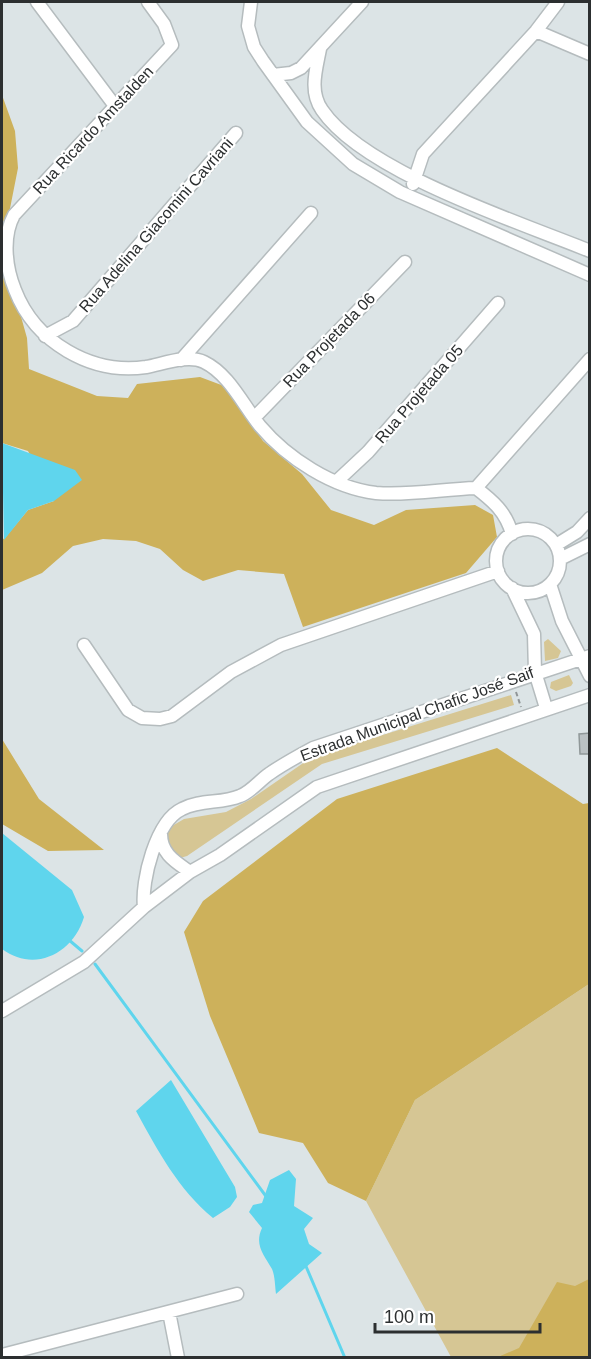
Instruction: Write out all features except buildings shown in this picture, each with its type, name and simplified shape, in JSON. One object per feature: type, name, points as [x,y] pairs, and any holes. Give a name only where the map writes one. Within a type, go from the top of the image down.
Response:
[{"type":"street","points":[[37,2],[115,106]]},
{"type":"street","name":"Rua Ricardo Amstalden","points":[[45,336],[21,303],[11,278],[8,237],[14,215],[172,45],[165,24],[148,2]]},
{"type":"street","points":[[251,2],[248,26],[254,47],[322,138],[353,164],[408,196],[590,275]]},
{"type":"street","points":[[273,75],[291,73],[301,68],[362,2]]},
{"type":"street","points":[[408,196],[423,154],[536,31],[558,2]]},
{"type":"street","points":[[536,31],[590,54]]},
{"type":"street","points":[[320,49],[314,83],[322,110],[348,138],[415,179],[590,251]]},
{"type":"street","name":"Rua Adelina Giacomini Cavriani","points":[[45,336],[73,321],[236,133]]},
{"type":"street","points":[[181,360],[311,213]]},
{"type":"street","name":"Rua Projetada 06","points":[[254,418],[405,262]]},
{"type":"street","name":"Rua Projetada 05","points":[[337,482],[368,452],[498,303]]},
{"type":"street","points":[[45,336],[67,351],[105,366],[139,368],[181,360],[200,360],[219,371],[254,418],[284,451],[337,482],[375,493],[476,488],[499,507],[508,519],[512,534]]},
{"type":"street","points":[[476,488],[590,359]]},
{"type":"street","points":[[555,545],[577,532],[590,518]]},
{"type":"street","points":[[512,588],[536,592],[550,584],[558,573],[560,559],[555,545],[546,535],[532,530],[512,534],[498,550],[498,571],[503,581],[512,588],[534,634],[535,672],[546,708]]},
{"type":"street","points":[[560,559],[590,544]]},
{"type":"street","points":[[84,645],[128,710],[142,718],[160,719],[172,716],[231,672],[281,645],[498,571]]},
{"type":"street","points":[[550,584],[562,621],[585,657],[590,676]]},
{"type":"street","name":"Estrada Municipal Chafic José Saif","points":[[144,907],[142,892],[161,833],[169,819],[181,809],[205,801],[242,796],[288,761],[313,748],[585,657]]},
{"type":"street","points":[[2,1011],[84,962],[144,907],[190,872],[220,855],[317,787],[523,715],[590,695]]},
{"type":"street","points":[[161,833],[162,846],[166,853],[190,872]]},
{"type":"street","points":[[2,1355],[237,1294]]},
{"type":"street","points":[[169,1312],[178,1358]]},
{"type":"path","points":[[513,680],[523,715]]},
{"type":"shaded area","points":[[2,95],[15,131],[18,168],[2,249]]},
{"type":"shaded area","points":[[2,249],[27,338],[29,369],[97,396],[128,398],[137,384],[200,377],[224,386],[263,441],[302,474],[331,510],[374,525],[406,510],[475,505],[493,515],[497,537],[466,573],[303,627],[284,574],[238,570],[203,581],[183,570],[160,549],[136,541],[103,539],[73,546],[42,573],[2,590],[2,538],[4,539],[28,510],[54,501],[28,451],[2,443]]},
{"type":"shaded area","points":[[548,639],[561,651],[558,658],[545,661],[544,642]]},
{"type":"shaded area","points":[[569,675],[573,683],[571,686],[556,691],[550,688],[551,682]]},
{"type":"shaded area","points":[[511,695],[514,705],[322,764],[187,856],[180,858],[173,855],[164,837],[172,826],[184,819],[226,812],[251,799],[312,757]]},
{"type":"shaded area","points":[[2,739],[39,799],[104,850],[48,851],[2,824]]},
{"type":"shaded area","points":[[497,748],[583,804],[589,803],[589,984],[415,1100],[366,1201],[328,1183],[303,1143],[259,1133],[210,1016],[184,932],[203,901],[337,799]]},
{"type":"shaded area","points":[[589,984],[589,1357],[451,1357],[366,1201],[415,1100]]},
{"type":"shaded area","points":[[589,1279],[589,1357],[498,1357],[519,1348],[557,1282],[575,1286]]},
{"type":"water","points":[[2,443],[75,470],[82,480],[54,501],[28,510],[4,540]]},
{"type":"water","points":[[2,833],[72,890],[84,917],[71,941],[51,956],[27,959],[14,956],[2,949]]},
{"type":"water","points":[[171,1080],[235,1187],[237,1197],[230,1207],[213,1218],[179,1182],[136,1111]]},
{"type":"water","points":[[289,1170],[296,1179],[294,1206],[313,1218],[304,1229],[309,1244],[322,1253],[276,1294],[273,1272],[260,1245],[262,1228],[249,1212],[253,1205],[262,1203],[270,1180]]},
{"type":"waterway","points":[[69,940],[82,951]]},
{"type":"waterway","points":[[95,964],[268,1199]]},
{"type":"waterway","points":[[305,1264],[345,1358]]}]
